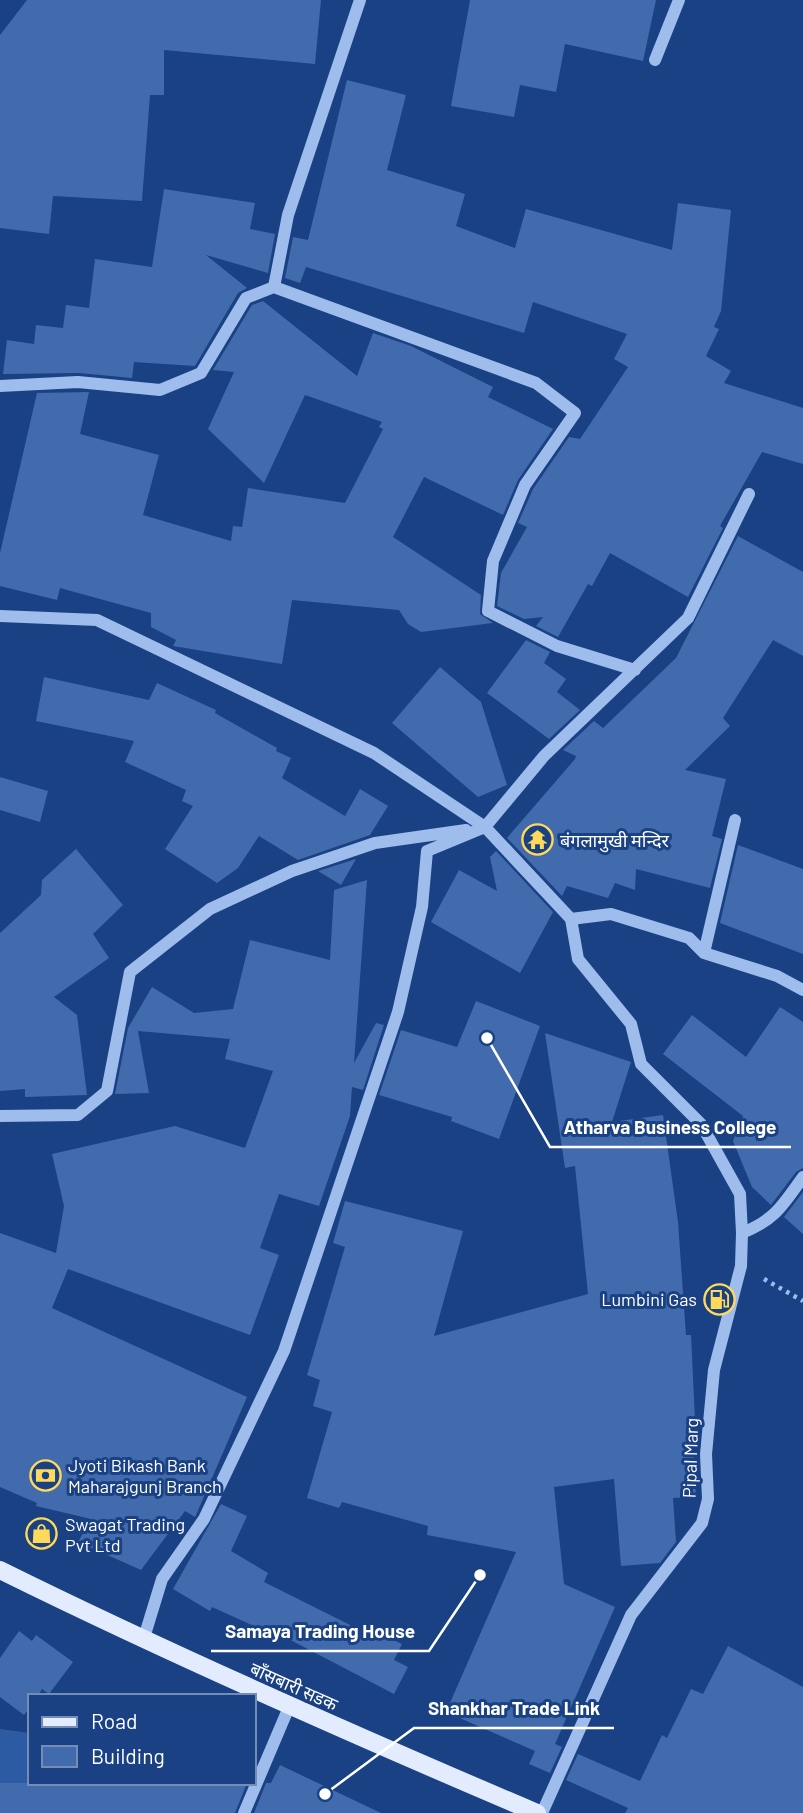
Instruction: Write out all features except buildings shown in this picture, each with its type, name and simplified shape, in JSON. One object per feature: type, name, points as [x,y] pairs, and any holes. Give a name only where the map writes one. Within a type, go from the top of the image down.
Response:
[{"type":"main road","name":"बाँसबारी सडक","points":[[0,1570],[143,1641],[289,1707],[540,1813]]},
{"type":"street","points":[[274,287],[288,215],[360,0]]},
{"type":"street","points":[[655,60],[679,0]]},
{"type":"street","points":[[0,386],[78,382],[160,390],[201,373],[246,298],[274,287],[536,383],[576,412],[525,485],[494,561],[488,611],[557,646],[635,670]]},
{"type":"street","points":[[143,1641],[162,1579],[204,1520],[284,1351],[398,1012],[422,908],[427,851],[485,827],[544,756],[688,618],[748,494]]},
{"type":"street","points":[[0,616],[97,620],[374,753],[485,827],[571,919],[611,914],[689,938],[704,953],[777,976],[803,990]]},
{"type":"street","points":[[704,953],[734,820]]},
{"type":"street","points":[[0,1116],[78,1115],[107,1091],[130,972],[210,909],[292,871],[375,843],[485,827]]},
{"type":"street","name":"Pipal Marg","points":[[540,1813],[631,1615],[702,1523],[708,1499],[706,1454],[714,1370],[741,1266],[740,1194],[701,1124],[641,1064],[631,1024],[578,959],[571,919]]},
{"type":"street","points":[[742,1233],[765,1224],[778,1213],[803,1177]]},
{"type":"street","points":[[256,1785],[289,1707]]},
{"type":"street","points":[[244,1813],[256,1785]]},
{"type":"path","points":[[741,1266],[803,1301]]},
{"type":"shaded area","points":[[0,1729],[28,1733],[28,1785],[0,1813]]},
{"type":"place","name":"बंगलामुखी मन्दिर","points":[[537,840]]},
{"type":"place","name":"Atharva Business College","points":[[487,1038]]},
{"type":"place","name":"Lumbini Gas","points":[[720,1299]]},
{"type":"place","name":"Jyoti Bikash Bank Maharajgunj Branch","points":[[45,1475]]},
{"type":"place","name":"Swagat Trading Pvt Ltd","points":[[42,1534]]},
{"type":"place","name":"Samaya Trading House","points":[[480,1575]]},
{"type":"place","name":"Shankhar Trade Link","points":[[325,1794]]}]
